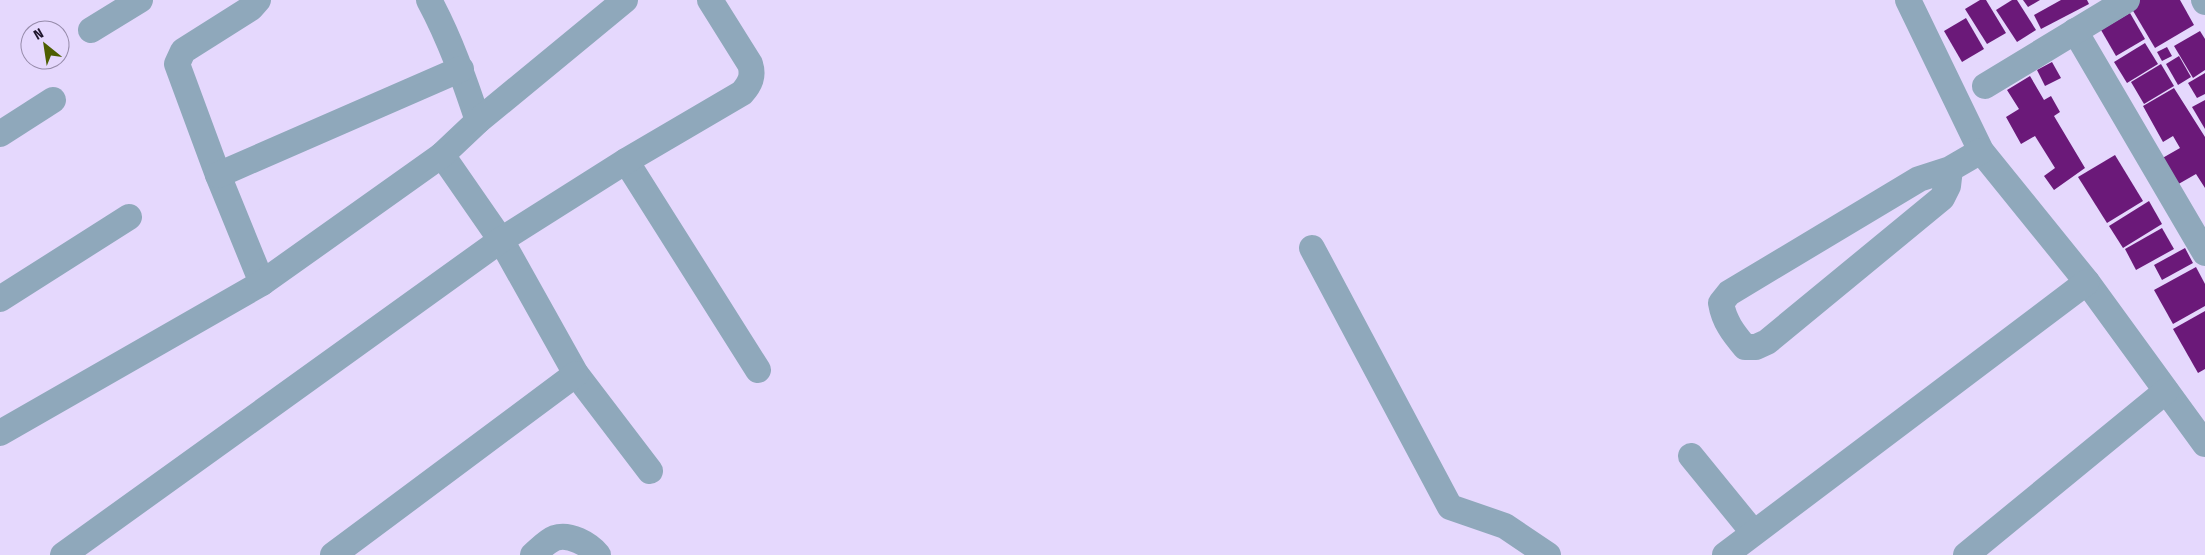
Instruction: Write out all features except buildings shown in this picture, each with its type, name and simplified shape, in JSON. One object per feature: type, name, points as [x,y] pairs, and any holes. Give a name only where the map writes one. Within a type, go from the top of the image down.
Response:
[{"type":"street","points":[[90,30],[140,0]]},
{"type":"street","points":[[258,0],[250,8],[189,46],[178,58],[179,71],[218,175],[262,283]]},
{"type":"street","points":[[430,0],[461,69],[478,121]]},
{"type":"street","points":[[0,433],[262,283],[442,155],[478,121],[625,0]]},
{"type":"street","points":[[63,555],[501,240],[626,161],[742,93],[749,84],[752,71],[750,64],[710,0]]},
{"type":"street","points":[[1908,0],[1981,151],[2087,282],[2205,444]]},
{"type":"street","points":[[1985,86],[2127,0]]},
{"type":"street","points":[[2075,31],[2205,253]]},
{"type":"street","points":[[218,175],[461,69]]},
{"type":"street","points":[[0,134],[53,100]]},
{"type":"street","points":[[1950,169],[1948,186],[1942,198],[1767,342],[1756,347],[1745,346],[1733,332],[1724,318],[1721,303],[1729,293],[1919,178],[1950,169],[1981,151]]},
{"type":"street","points":[[442,155],[501,240],[576,374],[650,471]]},
{"type":"street","points":[[626,161],[758,370]]},
{"type":"street","points":[[0,299],[129,217]]},
{"type":"street","points":[[1312,248],[1450,507],[1505,526],[1548,555]]},
{"type":"street","points":[[1725,555],[1753,532],[2087,282]]},
{"type":"street","points":[[333,555],[576,374]]},
{"type":"street","points":[[1966,555],[2166,392]]},
{"type":"street","points":[[1691,456],[1753,532]]},
{"type":"street","points":[[533,555],[553,538],[563,536],[592,548],[598,555]]}]
